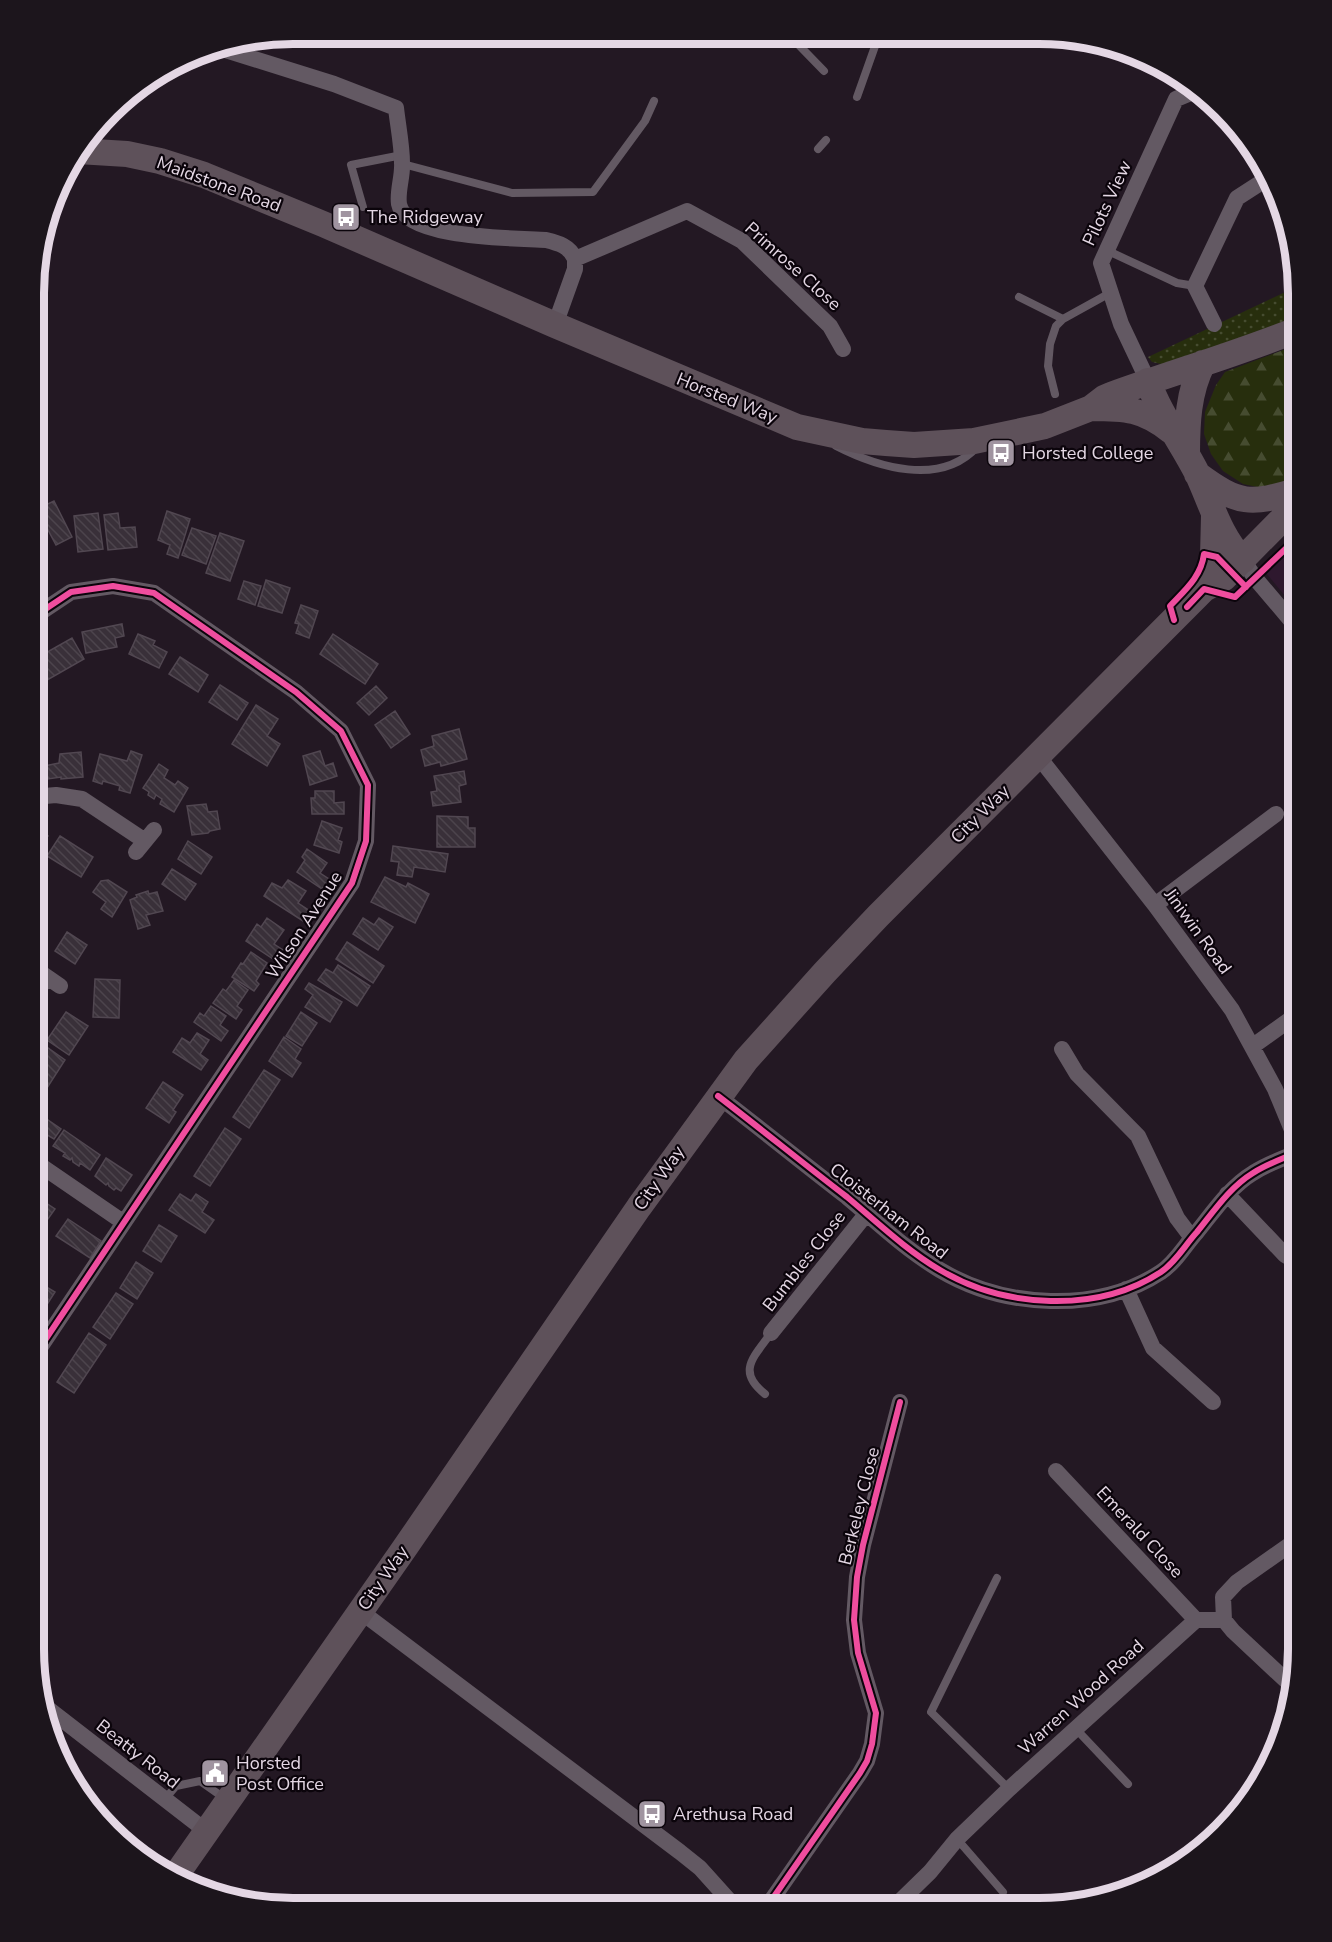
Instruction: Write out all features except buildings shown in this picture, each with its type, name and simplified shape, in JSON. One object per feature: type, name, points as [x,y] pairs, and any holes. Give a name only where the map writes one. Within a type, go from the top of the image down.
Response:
[{"type":"main road","name":"Maidstone Road","points":[[87,151],[127,154],[160,161],[204,175],[323,224]]},
{"type":"main road","name":"Horsted Way","points":[[323,224],[555,325],[797,426],[861,441],[923,444],[983,440],[1045,426],[1091,408],[1104,398],[1148,381]]},
{"type":"main road","points":[[1288,333],[1238,353],[1148,381],[1192,465],[1214,515],[1236,553],[1243,560],[1288,513]]},
{"type":"main road","points":[[1203,363],[1197,376],[1189,411],[1192,465],[1221,491],[1245,500],[1267,500],[1288,493]]},
{"type":"main road","points":[[1091,408],[1127,409],[1141,412],[1174,433]]},
{"type":"main road","points":[[1204,589],[1213,556],[1214,515]]},
{"type":"main road","name":"City Way","points":[[179,1871],[632,1216],[718,1096],[759,1044],[825,972],[1204,589],[1224,578],[1243,560]]},
{"type":"street","points":[[230,51],[334,84],[396,108],[402,160],[399,206],[403,213],[416,223],[446,232],[546,240],[569,249],[575,259],[575,269],[555,325]]},
{"type":"street","name":"Pilots View","points":[[1148,381],[1123,330],[1101,267],[1106,250],[1176,99],[1190,94]]},
{"type":"street","points":[[1214,324],[1196,286],[1237,198],[1262,181]]},
{"type":"street","name":"Primrose Close","points":[[575,259],[687,211],[742,242],[830,326],[843,349]]},
{"type":"street","points":[[1243,560],[1288,617]]},
{"type":"street","name":"Wilson Avenue","points":[[44,610],[71,592],[113,586],[154,593],[296,692],[341,731],[368,785],[366,841],[352,883],[44,1341]]},
{"type":"street","name":"Jiniwin Road","points":[[1038,756],[1155,905],[1232,1010],[1275,1089],[1288,1120]]},
{"type":"street","points":[[44,796],[82,799],[145,841]]},
{"type":"street","points":[[1155,905],[1276,813]]},
{"type":"street","points":[[1253,1046],[1288,1021]]},
{"type":"street","points":[[1062,1048],[1077,1074],[1138,1136],[1177,1218],[1192,1238]]},
{"type":"street","name":"Cloisterham Road","points":[[718,1096],[897,1239],[940,1270],[994,1293],[1050,1302],[1080,1300],[1126,1289],[1161,1272],[1179,1256],[1227,1194],[1253,1173],[1288,1157]]},
{"type":"street","points":[[44,1168],[123,1222]]},
{"type":"street","points":[[1227,1194],[1288,1257]]},
{"type":"street","name":"Bumbles Close","points":[[771,1334],[867,1213]]},
{"type":"street","points":[[1126,1289],[1153,1348],[1213,1402]]},
{"type":"street","name":"Berkeley Close","points":[[773,1898],[860,1773],[867,1761],[872,1744],[876,1713],[858,1653],[854,1620],[857,1576],[900,1402]]},
{"type":"street","name":"Emerald Close","points":[[1056,1471],[1196,1620]]},
{"type":"street","points":[[1286,1681],[1224,1620],[1223,1597],[1237,1582],[1288,1546]]},
{"type":"street","points":[[360,1611],[687,1858],[718,1898]]},
{"type":"street","points":[[1196,1620],[1224,1620]]},
{"type":"street","name":"Warren Wood Road","points":[[903,1898],[930,1872],[957,1839],[1009,1789],[1196,1620]]},
{"type":"street","name":"Beatty Road","points":[[51,1711],[206,1831]]},
{"type":"lane","points":[[798,44],[824,71]]},
{"type":"lane","points":[[857,97],[876,44]]},
{"type":"lane","points":[[363,207],[351,165],[402,160],[512,193],[593,192],[645,121],[654,101]]},
{"type":"lane","points":[[818,149],[826,140]]},
{"type":"lane","points":[[1106,250],[1177,284],[1196,286]]},
{"type":"lane","points":[[1054,394],[1048,366],[1050,344],[1056,326],[1063,319],[1110,293]]},
{"type":"lane","points":[[1019,297],[1063,319]]},
{"type":"lane","points":[[765,1394],[754,1386],[748,1370],[750,1363],[771,1334]]},
{"type":"lane","points":[[997,1578],[931,1712],[1009,1789]]},
{"type":"lane","points":[[1075,1728],[1128,1784]]},
{"type":"lane","points":[[165,1799],[177,1786],[200,1781],[227,1800]]},
{"type":"lane","points":[[957,1839],[1003,1892]]},
{"type":"shaded area","points":[[1288,551],[1288,600],[1266,573]]},
{"type":"green space","points":[[1288,291],[1288,321],[1237,342],[1166,365],[1152,362],[1148,357]]},
{"type":"green space","points":[[1288,348],[1288,484],[1267,489],[1243,484],[1223,471],[1211,454],[1204,434],[1205,412],[1216,385],[1225,372]]},
{"type":"cycle path","points":[[1187,607],[1204,589],[1235,597],[1288,546]]},
{"type":"cycle path","points":[[1174,620],[1170,606],[1187,589],[1200,570],[1204,554],[1217,557],[1246,587]]},
{"type":"cycle path","points":[[44,610],[71,592],[113,586],[154,593],[296,692],[341,731],[368,785],[366,841],[352,883],[44,1342]]},
{"type":"cycle path","points":[[718,1096],[927,1262],[965,1283],[1021,1298],[1050,1301],[1080,1300],[1108,1295],[1136,1286],[1161,1272],[1171,1263],[1237,1185],[1258,1170],[1288,1156]]},
{"type":"cycle path","points":[[773,1898],[860,1773],[867,1761],[872,1744],[876,1713],[858,1653],[854,1620],[857,1577],[863,1545],[900,1402]]},
{"type":"place","name":"The Ridgeway","points":[[346,217]]},
{"type":"place","name":"Horsted College","points":[[1001,453]]},
{"type":"place","name":"Horsted Post Office","points":[[215,1773]]},
{"type":"place","name":"Arethusa Road","points":[[652,1814]]}]
